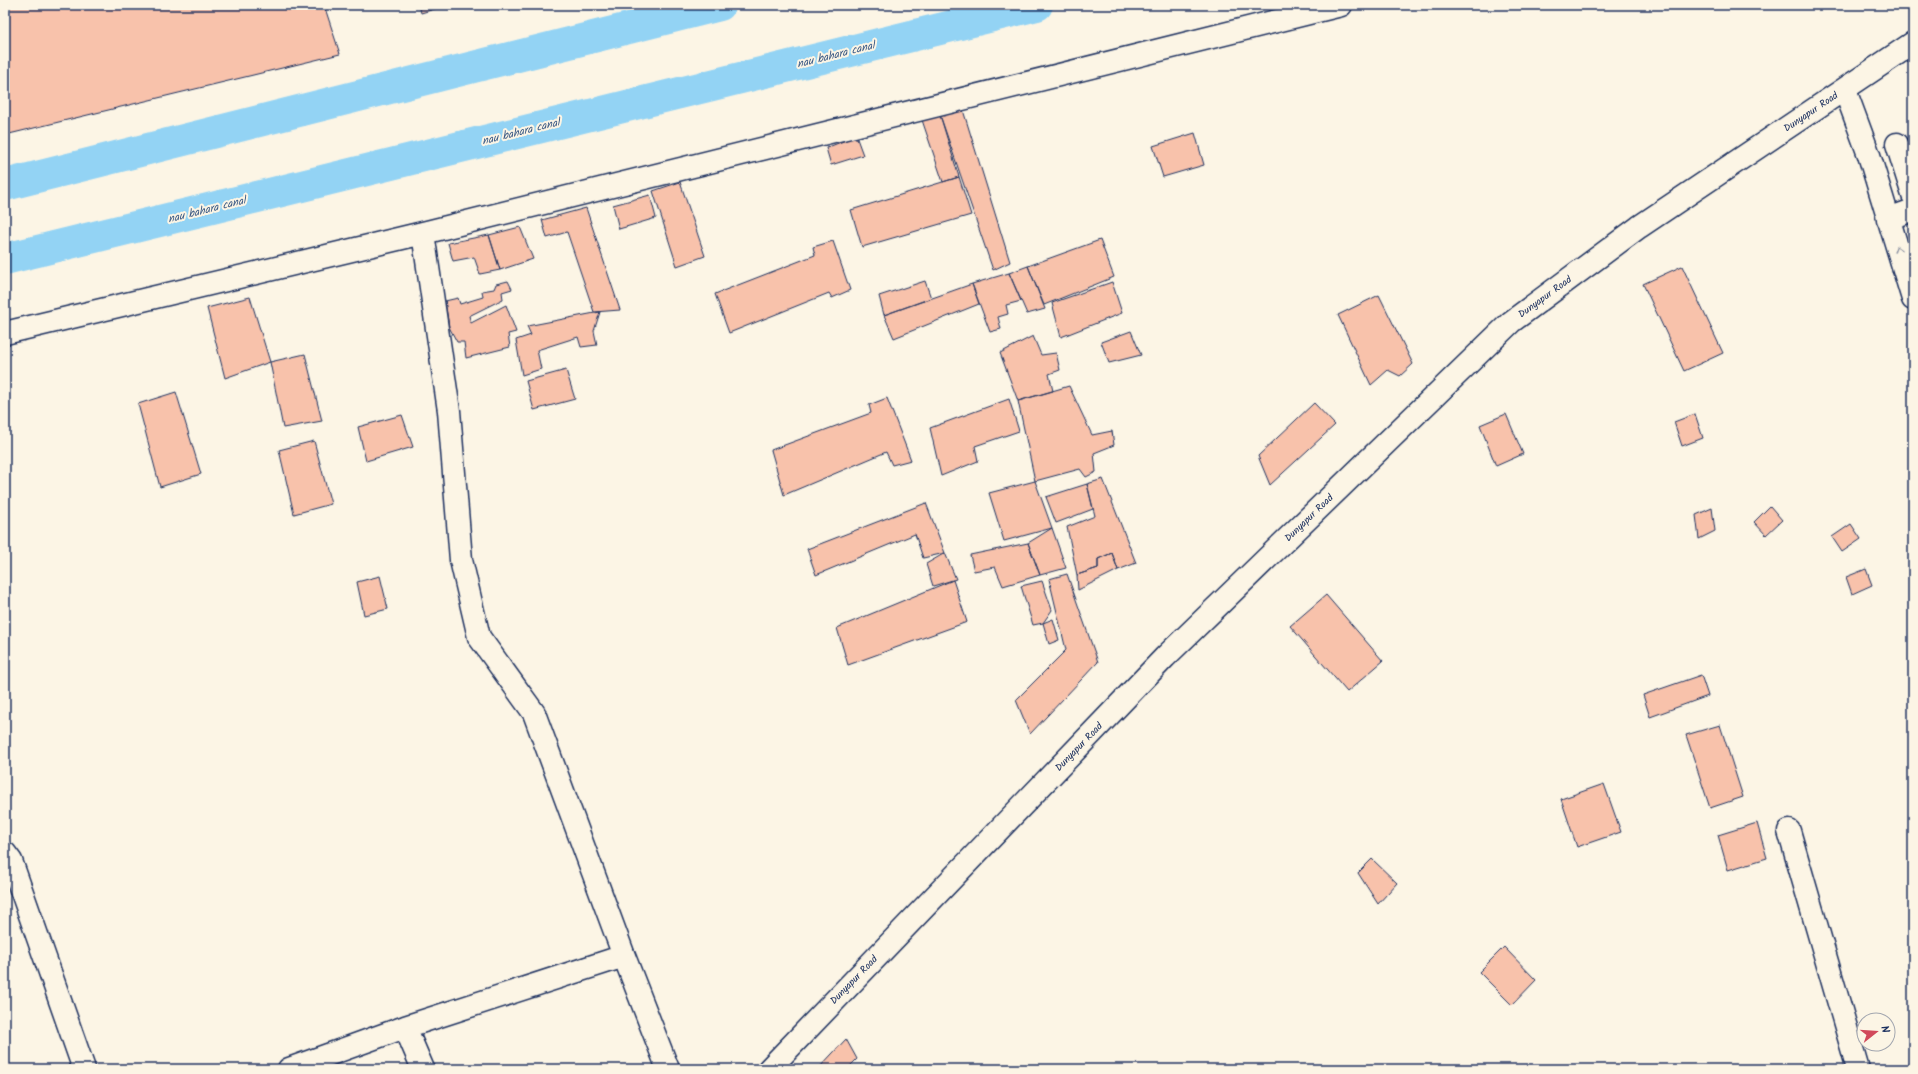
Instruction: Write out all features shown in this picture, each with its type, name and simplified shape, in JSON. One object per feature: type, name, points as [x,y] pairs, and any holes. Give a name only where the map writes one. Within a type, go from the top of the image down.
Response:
[{"type":"street","points":[[5,333],[423,233],[1341,5]]},
{"type":"street","name":"Dunyapur Road","points":[[769,1069],[1165,657],[1511,322],[1640,227],[1913,43]]},
{"type":"street","points":[[1845,90],[1869,155],[1913,300]]},
{"type":"street","points":[[1869,155],[1905,141],[1913,195]]},
{"type":"street","points":[[1888,219],[1913,210]]},
{"type":"street","points":[[423,233],[449,411],[461,560],[479,637],[534,713],[624,956],[668,1069]]},
{"type":"street","points":[[1788,831],[1858,1069]]},
{"type":"street","points":[[5,853],[11,861],[84,1069]]},
{"type":"street","points":[[289,1069],[405,1027],[624,956]]},
{"type":"street","points":[[405,1027],[423,1069]]},
{"type":"building","points":[[5,5],[324,5],[340,54],[5,135]]},
{"type":"building","points":[[419,5],[448,5],[421,13]]},
{"type":"building","points":[[963,110],[1010,262],[993,270],[940,115]]},
{"type":"building","points":[[940,115],[959,177],[943,182],[922,120]]},
{"type":"building","points":[[1195,133],[1204,165],[1163,177],[1153,146]]},
{"type":"building","points":[[856,136],[863,155],[831,165],[826,148]]},
{"type":"building","points":[[959,177],[971,215],[862,247],[851,210]]},
{"type":"building","points":[[680,182],[705,256],[677,266],[653,191]]},
{"type":"building","points":[[650,195],[656,218],[619,229],[613,205]]},
{"type":"building","points":[[586,208],[620,310],[594,312],[567,232],[547,238],[542,220]]},
{"type":"building","points":[[520,227],[533,259],[500,270],[489,235]]},
{"type":"building","points":[[489,235],[500,270],[480,274],[474,257],[453,261],[448,243]]},
{"type":"building","points":[[1100,240],[1114,277],[1044,305],[1028,266]]},
{"type":"building","points":[[833,241],[850,290],[832,298],[829,293],[729,333],[715,294],[815,255],[813,247]]},
{"type":"building","points":[[1028,266],[1045,309],[1027,314],[1009,273]]},
{"type":"building","points":[[1682,266],[1723,353],[1684,371],[1643,284]]},
{"type":"building","points":[[1009,273],[1021,301],[1006,305],[1008,314],[998,317],[1001,329],[990,332],[972,284]]},
{"type":"building","points":[[508,281],[512,289],[502,292],[503,299],[469,316],[471,323],[506,305],[516,332],[508,334],[510,347],[466,358],[464,342],[457,342],[449,327],[445,301],[458,298],[460,304],[483,297],[482,291],[494,289],[496,284]]},
{"type":"building","points":[[925,281],[931,298],[884,315],[879,296]]},
{"type":"building","points":[[1112,282],[1122,313],[1061,337],[1052,303]]},
{"type":"building","points":[[972,284],[979,304],[894,338],[884,315]]},
{"type":"building","points":[[1379,295],[1413,364],[1400,376],[1388,370],[1371,385],[1338,315]]},
{"type":"building","points":[[250,297],[270,362],[225,378],[207,308]]},
{"type":"building","points":[[600,312],[594,331],[597,345],[581,347],[578,337],[537,350],[541,369],[522,375],[516,340],[531,335],[527,326]]},
{"type":"building","points":[[1131,331],[1141,355],[1109,363],[1101,342]]},
{"type":"building","points":[[1033,336],[1041,355],[1056,353],[1060,370],[1049,374],[1053,391],[1018,401],[1000,353]]},
{"type":"building","points":[[305,354],[322,421],[283,428],[270,362]]},
{"type":"building","points":[[566,370],[575,399],[534,410],[526,381]]},
{"type":"building","points":[[1069,386],[1092,435],[1112,431],[1114,445],[1094,453],[1096,472],[1086,477],[1080,469],[1035,481],[1018,401]]},
{"type":"building","points":[[176,392],[201,474],[160,487],[138,404]]},
{"type":"building","points":[[887,398],[911,460],[892,465],[886,452],[784,495],[771,450],[871,413],[869,405]]},
{"type":"building","points":[[1009,399],[1019,431],[975,446],[978,461],[941,476],[930,428]]},
{"type":"building","points":[[1314,403],[1335,425],[1270,485],[1258,456]]},
{"type":"building","points":[[1506,414],[1523,454],[1496,466],[1480,425]]},
{"type":"building","points":[[1695,414],[1703,438],[1682,446],[1674,422]]},
{"type":"building","points":[[402,415],[413,447],[366,461],[358,427]]},
{"type":"building","points":[[314,441],[331,504],[294,514],[279,450]]},
{"type":"building","points":[[1103,479],[1136,563],[1118,570],[1112,553],[1098,559],[1098,568],[1077,575],[1067,527],[1095,516],[1087,484]]},
{"type":"building","points":[[1035,481],[1052,528],[1004,541],[989,493]]},
{"type":"building","points":[[1087,484],[1093,509],[1056,523],[1046,497]]},
{"type":"building","points":[[926,503],[945,553],[923,558],[915,534],[816,575],[807,549]]},
{"type":"building","points":[[1770,506],[1782,520],[1766,535],[1754,522]]},
{"type":"building","points":[[1712,508],[1715,531],[1699,539],[1696,515]]},
{"type":"building","points":[[1851,524],[1861,539],[1842,552],[1832,537]]},
{"type":"building","points":[[1052,528],[1066,568],[1040,575],[1028,543]]},
{"type":"building","points":[[1028,543],[1040,575],[1003,586],[995,567],[974,571],[970,555]]},
{"type":"building","points":[[945,553],[956,579],[933,586],[926,564]]},
{"type":"building","points":[[1112,553],[1118,570],[1078,590],[1077,575],[1098,568],[1098,559]]},
{"type":"building","points":[[1866,569],[1872,585],[1852,594],[1846,577]]},
{"type":"building","points":[[1067,574],[1098,662],[1030,734],[1016,700],[1066,650],[1049,579]]},
{"type":"building","points":[[380,576],[388,609],[364,615],[357,582]]},
{"type":"building","points":[[953,580],[967,622],[848,665],[837,628]]},
{"type":"building","points":[[1042,581],[1052,610],[1043,623],[1033,625],[1021,586]]},
{"type":"building","points":[[1326,595],[1383,661],[1347,692],[1290,626]]},
{"type":"building","points":[[1053,619],[1059,640],[1049,644],[1043,623]]},
{"type":"building","points":[[1701,675],[1708,696],[1650,717],[1643,695]]},
{"type":"building","points":[[1720,725],[1743,797],[1710,808],[1686,735]]},
{"type":"building","points":[[1604,784],[1621,832],[1577,847],[1561,799]]},
{"type":"building","points":[[1757,823],[1767,858],[1728,870],[1718,835]]},
{"type":"building","points":[[1372,859],[1397,883],[1378,904],[1358,873]]},
{"type":"building","points":[[1504,947],[1536,980],[1512,1005],[1479,972]]},
{"type":"building","points":[[846,1039],[857,1059],[847,1069],[818,1069]]},
{"type":"waterway","points":[[5,185],[720,5]]},
{"type":"waterway","name":"nau bahara canal","points":[[5,259],[1037,5]]}]
